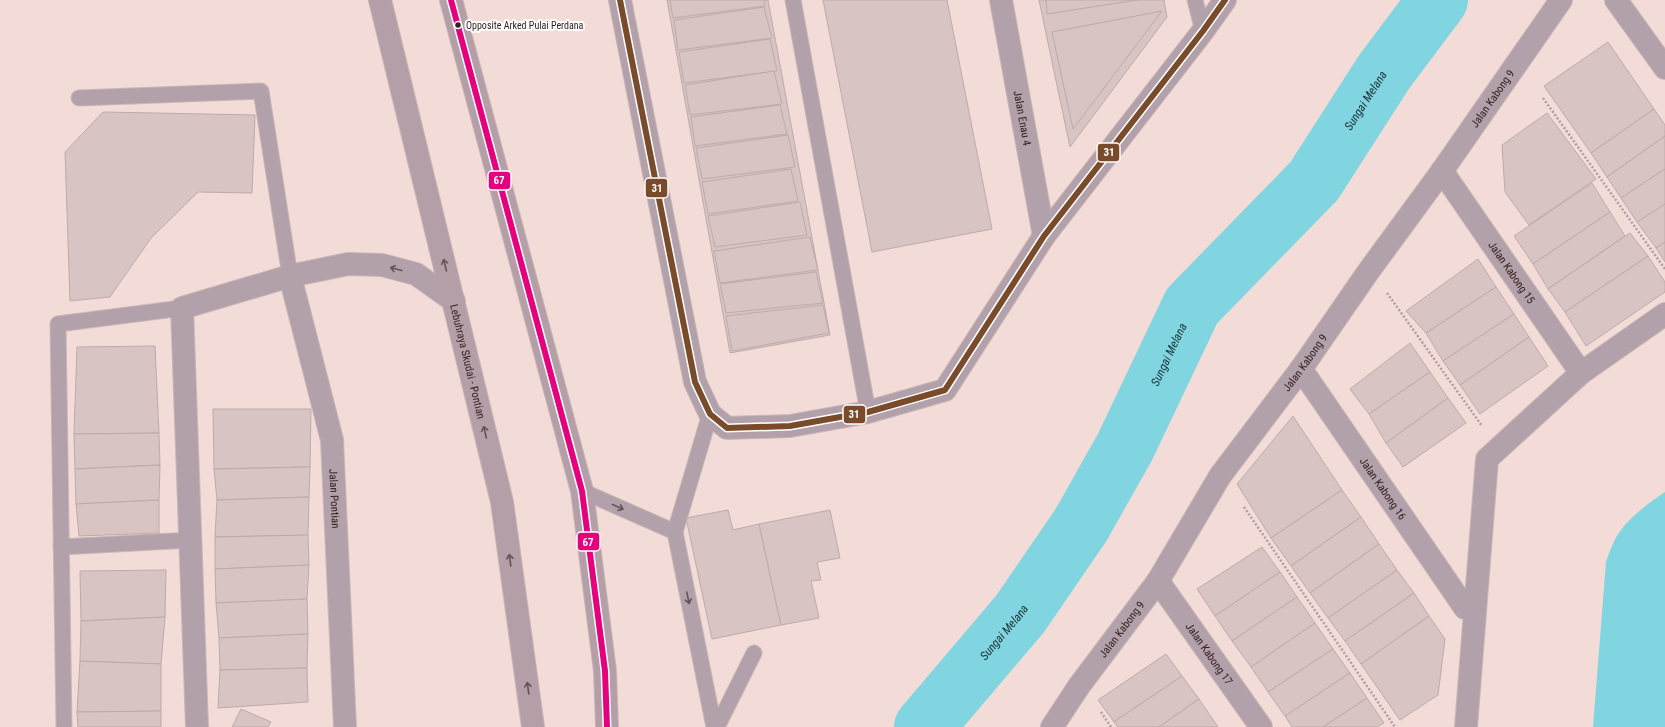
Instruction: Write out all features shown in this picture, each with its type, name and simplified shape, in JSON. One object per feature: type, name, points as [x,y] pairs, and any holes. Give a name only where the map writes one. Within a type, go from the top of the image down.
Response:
[{"type":"highway","name":"Lebuhraya Skudai - Pontian","points":[[380,0],[502,502],[533,727]]},
{"type":"highway","points":[[451,0],[582,491],[605,671],[607,727]]},
{"type":"street","points":[[620,0],[695,382],[710,414],[727,428],[790,426],[868,412],[945,390],[1044,236],[1203,31],[1225,0]]},
{"type":"street","name":"Jalan Enau 4","points":[[1001,0],[1044,236]]},
{"type":"street","name":"Jalan Kabong 9","points":[[1052,727],[1080,686],[1158,581],[1220,476],[1301,370],[1368,272],[1442,171],[1561,0]]},
{"type":"street","points":[[1616,0],[1665,68]]},
{"type":"street","name":"Jalan Kabong 15","points":[[1442,171],[1581,373]]},
{"type":"street","points":[[198,727],[182,308],[290,276],[348,264],[382,265],[416,274],[454,301]]},
{"type":"street","name":"Jalan Pontian","points":[[290,276],[332,440],[345,727]]},
{"type":"street","points":[[1466,727],[1487,459],[1581,373],[1665,314]]},
{"type":"street","name":"Jalan Kabong 16","points":[[1301,370],[1465,608]]},
{"type":"street","name":"Jalan Kabong 17","points":[[1158,581],[1261,727]]},
{"type":"lane","points":[[793,0],[868,412]]},
{"type":"lane","points":[[1195,0],[1203,31]]},
{"type":"lane","points":[[79,98],[261,91],[290,276]]},
{"type":"lane","points":[[64,727],[58,324],[182,308]]},
{"type":"lane","points":[[710,414],[676,532],[715,727]]},
{"type":"lane","points":[[582,491],[676,532]]},
{"type":"lane","points":[[61,547],[191,540]]},
{"type":"lane","points":[[715,727],[754,653]]},
{"type":"path","points":[[1543,98],[1665,269]]},
{"type":"path","points":[[1386,291],[1498,450]]},
{"type":"path","points":[[1244,507],[1395,727]]},
{"type":"path","points":[[1101,712],[1111,727]]},
{"type":"water","points":[[1665,492],[1665,727],[1593,727],[1606,562],[1613,544],[1622,528],[1643,508]]},
{"type":"building","points":[[667,0],[768,0],[830,335],[730,353]]},
{"type":"building","points":[[670,0],[764,0],[765,6],[673,18]]},
{"type":"building","points":[[823,0],[947,0],[992,229],[872,252]]},
{"type":"building","points":[[1039,0],[1164,0],[1167,17],[1070,147]]},
{"type":"building","points":[[1046,0],[1137,0],[1047,14]]},
{"type":"building","points":[[764,7],[772,38],[678,50],[674,20]]},
{"type":"building","points":[[1162,11],[1073,129],[1052,32]]},
{"type":"building","points":[[770,39],[777,71],[684,83],[679,52]]},
{"type":"building","points":[[1608,42],[1654,109],[1591,153],[1544,86]]},
{"type":"building","points":[[774,71],[782,104],[690,115],[685,85]]},
{"type":"building","points":[[780,105],[787,134],[695,146],[691,117]]},
{"type":"building","points":[[1654,109],[1665,125],[1665,136],[1607,177],[1591,153]]},
{"type":"building","points":[[103,112],[255,115],[252,193],[198,192],[151,238],[110,297],[70,301],[65,152]]},
{"type":"building","points":[[1547,113],[1596,179],[1529,225],[1505,192],[1502,145]]},
{"type":"building","points":[[788,135],[795,167],[702,179],[696,148]]},
{"type":"building","points":[[1665,136],[1665,169],[1621,198],[1607,177]]},
{"type":"building","points":[[791,169],[798,201],[708,214],[702,182]]},
{"type":"building","points":[[1665,169],[1665,204],[1637,222],[1621,198]]},
{"type":"building","points":[[1592,183],[1610,212],[1533,264],[1514,236]]},
{"type":"building","points":[[800,202],[807,235],[715,247],[708,216]]},
{"type":"building","points":[[1665,204],[1665,242],[1656,248],[1637,222]]},
{"type":"building","points":[[1610,212],[1625,236],[1548,289],[1533,264]]},
{"type":"building","points":[[1630,233],[1648,256],[1565,312],[1548,289]]},
{"type":"building","points":[[810,237],[818,270],[720,283],[714,251]]},
{"type":"building","points":[[1665,242],[1665,262],[1656,248]]},
{"type":"building","points":[[1648,256],[1665,282],[1665,292],[1586,346],[1565,312]]},
{"type":"building","points":[[1478,259],[1496,287],[1426,333],[1406,311]]},
{"type":"building","points":[[816,272],[823,303],[726,313],[720,284]]},
{"type":"building","points":[[1496,287],[1514,314],[1443,361],[1426,333]]},
{"type":"building","points":[[823,305],[829,333],[732,351],[726,316]]},
{"type":"building","points":[[1514,314],[1529,337],[1460,385],[1443,361]]},
{"type":"building","points":[[1529,337],[1548,366],[1480,414],[1460,385]]},
{"type":"building","points":[[1410,343],[1430,372],[1369,414],[1350,389]]},
{"type":"building","points":[[155,346],[159,433],[74,434],[77,347]]},
{"type":"building","points":[[1430,372],[1448,398],[1386,443],[1369,414]]},
{"type":"building","points":[[1448,398],[1466,423],[1403,467],[1386,443]]},
{"type":"building","points":[[213,409],[311,409],[310,467],[214,469]]},
{"type":"building","points":[[1293,416],[1342,490],[1271,538],[1237,484]]},
{"type":"building","points":[[159,433],[160,465],[75,469],[74,434]]},
{"type":"building","points":[[160,465],[159,500],[76,504],[75,469]]},
{"type":"building","points":[[310,467],[309,497],[217,500],[214,469]]},
{"type":"building","points":[[1342,490],[1361,517],[1291,566],[1271,538]]},
{"type":"building","points":[[309,497],[308,535],[215,537],[217,500]]},
{"type":"building","points":[[159,500],[159,533],[79,536],[76,504]]},
{"type":"building","points":[[728,510],[733,530],[759,524],[781,625],[712,639],[686,518]]},
{"type":"building","points":[[830,510],[840,558],[817,562],[821,580],[811,581],[819,618],[781,625],[759,524]]},
{"type":"building","points":[[1361,517],[1379,544],[1310,593],[1291,566]]},
{"type":"building","points":[[308,535],[309,565],[215,569],[215,537]]},
{"type":"building","points":[[1379,544],[1397,570],[1328,618],[1310,593]]},
{"type":"building","points":[[1262,547],[1280,572],[1215,616],[1197,589]]},
{"type":"building","points":[[309,565],[307,599],[216,603],[215,569]]},
{"type":"building","points":[[166,570],[165,617],[81,621],[80,571]]},
{"type":"building","points":[[1397,570],[1414,593],[1345,641],[1328,618]]},
{"type":"building","points":[[1280,572],[1297,597],[1232,641],[1215,616]]},
{"type":"building","points":[[1414,593],[1429,616],[1361,664],[1345,641]]},
{"type":"building","points":[[1297,597],[1315,623],[1251,667],[1232,641]]},
{"type":"building","points":[[307,599],[308,634],[219,638],[216,603]]},
{"type":"building","points":[[1429,616],[1445,639],[1438,695],[1400,720],[1361,664]]},
{"type":"building","points":[[165,617],[161,664],[80,661],[81,621]]},
{"type":"building","points":[[1315,623],[1333,649],[1268,692],[1251,667]]},
{"type":"building","points":[[308,634],[307,668],[220,670],[219,638]]},
{"type":"building","points":[[1333,649],[1350,673],[1285,716],[1268,692]]},
{"type":"building","points":[[1166,654],[1182,676],[1114,722],[1098,700]]},
{"type":"building","points":[[80,661],[161,664],[161,711],[77,712]]},
{"type":"building","points":[[307,668],[308,702],[218,708],[220,670]]},
{"type":"building","points":[[1350,673],[1367,698],[1323,727],[1292,727],[1285,716]]},
{"type":"building","points":[[1182,676],[1199,699],[1159,727],[1118,727],[1114,722]]},
{"type":"building","points":[[1367,698],[1384,723],[1377,727],[1323,727]]},
{"type":"building","points":[[1199,699],[1218,727],[1159,727]]},
{"type":"building","points":[[241,709],[271,722],[268,727],[232,727]]},
{"type":"building","points":[[161,711],[161,727],[78,727],[77,712]]},
{"type":"waterway","name":"Sungai Melana","points":[[924,727],[1020,614],[1081,525],[1125,447],[1192,306],[1314,181],[1384,72],[1438,0]]},
{"type":"transit line","name":"67","points":[[451,0],[582,491],[605,671],[607,727]]},
{"type":"transit line","name":"31","points":[[620,0],[695,382],[710,414],[727,428],[790,426],[868,412],[945,390],[1044,236],[1203,31],[1225,0]]},
{"type":"place","name":"Opposite Arked Pulai Perdana","points":[[458,25]]}]
